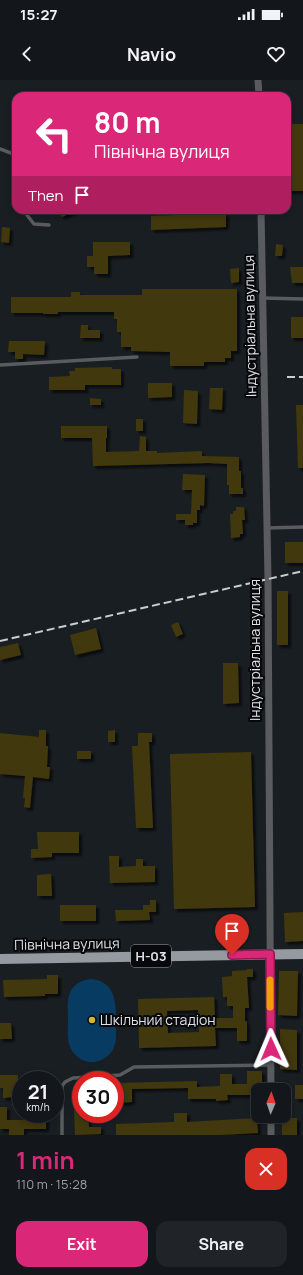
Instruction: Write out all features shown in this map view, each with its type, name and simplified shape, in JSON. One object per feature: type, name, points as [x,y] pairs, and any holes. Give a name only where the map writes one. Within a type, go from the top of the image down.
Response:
[{"type":"main road","name":"Північна вулиця","points":[[0,959],[303,954]]},
{"type":"street","points":[[258,80],[259,92]]},
{"type":"street","name":"Індустріальна вулиця","points":[[261,214],[267,528],[271,1083]]},
{"type":"street","points":[[271,1123],[272,1135]]},
{"type":"lane","points":[[0,149],[12,153]]},
{"type":"lane","points":[[26,214],[34,224],[49,226]]},
{"type":"lane","points":[[262,298],[303,299]]},
{"type":"lane","points":[[0,366],[137,357]]},
{"type":"lane","points":[[267,528],[303,527]]},
{"type":"lane","points":[[62,1135],[62,1086],[65,1082],[73,1078],[120,1075],[134,1067],[271,1065]]},
{"type":"shaded area","name":"Шкільний стадіон","points":[[91,979],[101,981],[108,986],[115,1001],[116,1010],[115,1045],[107,1056],[96,1062],[82,1060],[77,1057],[71,1049],[68,1038],[69,994],[77,984]]},
{"type":"building","points":[[291,124],[303,124],[303,191],[291,191]]},
{"type":"building","points":[[60,214],[68,214],[62,217]]},
{"type":"building","points":[[226,214],[226,227],[151,230],[151,216]]},
{"type":"building","points":[[2,227],[10,228],[9,243],[1,242]]},
{"type":"building","points":[[93,242],[130,242],[130,255],[108,256],[108,274],[94,274],[94,267],[87,267],[87,256],[93,256]]},
{"type":"building","points":[[276,244],[283,245],[282,256],[275,256]]},
{"type":"building","points":[[290,267],[303,267],[303,283],[292,283]]},
{"type":"building","points":[[239,268],[239,282],[231,283],[230,269]]},
{"type":"building","points":[[142,289],[237,289],[237,351],[231,351],[231,358],[225,358],[225,362],[204,362],[204,366],[170,366],[170,352],[131,351],[131,347],[121,347],[121,332],[117,332],[117,319],[114,319],[114,312],[58,312],[58,314],[11,313],[11,297],[71,297],[71,292],[80,292],[80,295],[142,295]]},
{"type":"building","points":[[291,317],[303,317],[303,338],[291,338]]},
{"type":"building","points":[[81,325],[88,325],[88,330],[100,330],[100,338],[80,338]]},
{"type":"building","points":[[9,341],[45,341],[44,355],[23,354],[23,359],[15,359],[15,352],[8,352]]},
{"type":"building","points":[[112,367],[112,369],[121,369],[121,385],[85,385],[85,390],[49,390],[49,377],[70,376],[69,371],[75,371],[75,368]]},
{"type":"building","points":[[148,383],[172,383],[172,397],[148,398]]},
{"type":"building","points":[[210,388],[223,388],[222,410],[209,409]]},
{"type":"building","points":[[184,390],[198,391],[197,424],[183,423]]},
{"type":"building","points":[[90,398],[101,399],[101,405],[90,405]]},
{"type":"building","points":[[296,405],[303,405],[303,468],[298,468]]},
{"type":"building","points":[[136,419],[143,419],[143,431],[136,431]]},
{"type":"building","points":[[61,426],[107,426],[106,452],[139,451],[140,436],[146,437],[146,451],[157,451],[157,453],[202,451],[202,456],[239,457],[239,471],[241,471],[241,488],[243,488],[243,494],[229,494],[229,485],[227,485],[227,464],[209,463],[93,466],[92,438],[61,438]]},
{"type":"building","points":[[183,474],[205,475],[204,506],[200,505],[200,510],[197,510],[197,523],[193,523],[193,525],[185,525],[185,520],[176,520],[176,514],[191,514],[192,490],[182,490]]},
{"type":"building","points":[[236,507],[244,507],[245,520],[242,520],[243,534],[240,534],[240,537],[231,538],[230,514],[233,514],[233,511],[236,511]]},
{"type":"building","points":[[285,542],[303,542],[303,563],[285,563]]},
{"type":"building","points":[[277,591],[288,591],[288,645],[277,645]]},
{"type":"building","points":[[178,622],[183,634],[176,637],[171,625]]},
{"type":"building","points":[[96,628],[101,649],[75,655],[70,635]]},
{"type":"building","points":[[18,643],[21,655],[0,660],[0,647]]},
{"type":"building","points":[[223,663],[238,663],[239,703],[223,704]]},
{"type":"building","points":[[39,730],[46,730],[46,746],[48,746],[47,767],[50,767],[49,779],[33,777],[30,808],[24,807],[25,798],[23,798],[25,776],[0,774],[0,733],[39,737]]},
{"type":"building","points":[[115,730],[115,742],[108,742],[108,731]]},
{"type":"building","points":[[138,733],[152,733],[152,742],[149,742],[153,828],[136,828],[132,746],[138,746]]},
{"type":"building","points":[[77,751],[91,751],[91,759],[77,759]]},
{"type":"building","points":[[251,752],[255,907],[174,909],[170,754]]},
{"type":"building","points":[[37,832],[79,832],[79,853],[52,853],[52,857],[31,858],[31,849],[38,849]]},
{"type":"building","points":[[109,856],[119,856],[119,867],[136,866],[136,859],[143,859],[143,866],[155,866],[155,882],[110,883]]},
{"type":"building","points":[[51,874],[52,896],[37,896],[37,875]]},
{"type":"building","points":[[150,900],[156,900],[156,912],[149,912],[150,920],[116,921],[115,910],[143,910],[143,905],[150,905]]},
{"type":"building","points":[[60,905],[96,905],[96,921],[60,921]]},
{"type":"building","points":[[303,912],[303,941],[285,942],[284,913]]},
{"type":"building","points":[[253,969],[253,977],[247,977],[249,1008],[245,1008],[245,1021],[247,1021],[247,1041],[237,1041],[237,1028],[215,1028],[216,1046],[139,1048],[138,999],[214,997],[215,1018],[233,1018],[233,1006],[227,1006],[227,997],[223,997],[222,977],[232,976],[232,971]],"holes":[[[198,1010],[199,1032],[168,1033],[167,1011]]]},
{"type":"building","points":[[279,971],[298,971],[297,1016],[278,1015]]},
{"type":"building","points":[[47,975],[58,975],[58,994],[45,994],[45,996],[4,997],[3,980],[47,979]]},
{"type":"building","points":[[0,1023],[11,1023],[12,1039],[0,1039]]},
{"type":"building","points":[[280,1029],[297,1030],[297,1070],[280,1069]]},
{"type":"building","points":[[247,1071],[262,1071],[262,1083],[251,1083],[251,1095],[227,1095],[228,1100],[216,1101],[216,1099],[188,1099],[188,1088],[132,1089],[132,1102],[124,1102],[124,1083],[197,1081],[197,1087],[220,1086],[220,1074],[232,1074],[232,1084],[247,1084]]},
{"type":"building","points":[[0,1075],[12,1075],[12,1097],[3,1098],[3,1088],[0,1088]]},
{"type":"building","points":[[295,1085],[303,1085],[303,1099],[295,1099]]},
{"type":"building","points":[[0,1107],[7,1107],[7,1120],[12,1120],[12,1123],[46,1123],[46,1129],[24,1129],[24,1135],[9,1135],[9,1129],[0,1129]]},
{"type":"building","points":[[174,1113],[187,1113],[187,1122],[251,1118],[251,1123],[257,1123],[258,1133],[220,1135],[116,1135],[116,1124],[174,1122]]},
{"type":"building","points":[[291,1118],[297,1118],[297,1135],[282,1135],[282,1123],[291,1123]]},
{"type":"building","points":[[75,1123],[89,1123],[89,1127],[101,1127],[101,1134],[75,1135]]},
{"type":"railway","points":[[287,377],[303,377]]},
{"type":"railway","points":[[0,641],[303,571]]},
{"type":"slow traffic","points":[[270,980],[270,1007]]},
{"type":"place","name":"Шкільний стадіон","points":[[92,1020]]},
{"type":"route","points":[[232,955],[270,954],[271,1049]]}]
